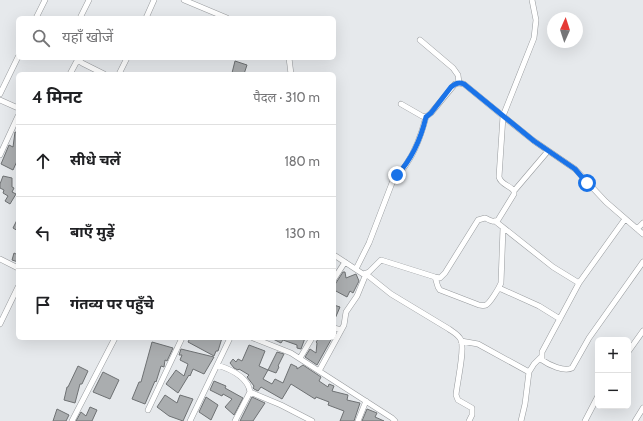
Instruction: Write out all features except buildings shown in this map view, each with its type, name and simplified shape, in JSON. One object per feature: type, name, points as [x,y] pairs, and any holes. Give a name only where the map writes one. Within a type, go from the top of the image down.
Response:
[{"type":"street","points":[[37,16],[45,0]]},
{"type":"street","points":[[81,16],[89,0]]},
{"type":"street","points":[[147,16],[154,0]]},
{"type":"street","points":[[184,0],[222,16]]},
{"type":"street","points":[[514,191],[502,182],[499,177],[503,116],[534,38],[536,20],[532,0]]},
{"type":"street","points":[[420,40],[453,68],[457,73],[459,82]]},
{"type":"street","points":[[0,94],[17,60]]},
{"type":"street","points":[[71,72],[76,60]]},
{"type":"street","points":[[79,60],[100,72]]},
{"type":"street","points":[[121,72],[126,60]]},
{"type":"street","points":[[290,60],[291,72]]},
{"type":"street","points":[[459,82],[464,84],[548,151],[575,169],[606,202],[643,234]]},
{"type":"street","points":[[356,269],[369,243],[392,183],[410,159],[426,117],[431,113],[451,87],[459,82]]},
{"type":"street","points":[[0,100],[16,107]]},
{"type":"street","points":[[401,104],[426,117]]},
{"type":"street","points":[[0,155],[16,120]]},
{"type":"street","points":[[495,221],[498,220],[514,191],[548,151]]},
{"type":"street","points":[[336,339],[344,325],[346,312],[357,296],[366,274],[381,260],[440,278],[445,273],[478,220],[485,218],[495,221],[553,267],[580,284]]},
{"type":"street","points":[[521,421],[525,404],[529,372],[541,357],[542,352],[580,284],[625,219]]},
{"type":"street","points":[[637,229],[643,223]]},
{"type":"street","points":[[435,277],[440,290],[479,305],[484,306],[487,304],[499,288],[500,284],[503,228]]},
{"type":"street","points":[[336,256],[366,274],[392,294],[458,336],[461,341],[462,349],[456,395],[458,400],[472,408],[472,415],[469,421]]},
{"type":"street","points":[[0,259],[16,267]]},
{"type":"street","points":[[336,276],[345,262]]},
{"type":"street","points":[[541,357],[547,364],[564,370],[572,368],[589,338],[643,262]]},
{"type":"street","points":[[499,288],[539,306],[560,319]]},
{"type":"street","points":[[0,324],[16,290]]},
{"type":"street","points":[[336,329],[341,330]]},
{"type":"street","points":[[631,348],[643,331]]},
{"type":"street","points":[[72,421],[114,340]]},
{"type":"street","points":[[148,410],[181,340]]},
{"type":"street","points":[[190,421],[229,340]]},
{"type":"street","points":[[258,340],[300,358],[395,421]]},
{"type":"street","points":[[267,344],[269,340]]},
{"type":"street","points":[[300,358],[311,340]]},
{"type":"street","points":[[319,371],[336,340]]},
{"type":"street","points":[[461,341],[478,344],[529,372]]},
{"type":"street","points":[[217,365],[234,371],[247,384],[250,392],[281,405],[312,421]]},
{"type":"street","points":[[235,421],[250,392]]},
{"type":"street","points":[[358,421],[366,401]]},
{"type":"street","points":[[585,421],[595,402]]},
{"type":"street","points":[[635,421],[643,408]]},
{"type":"route","points":[[397,175],[410,159],[426,117],[431,113],[451,87],[459,82],[464,84],[534,141],[575,169],[587,183]]}]
